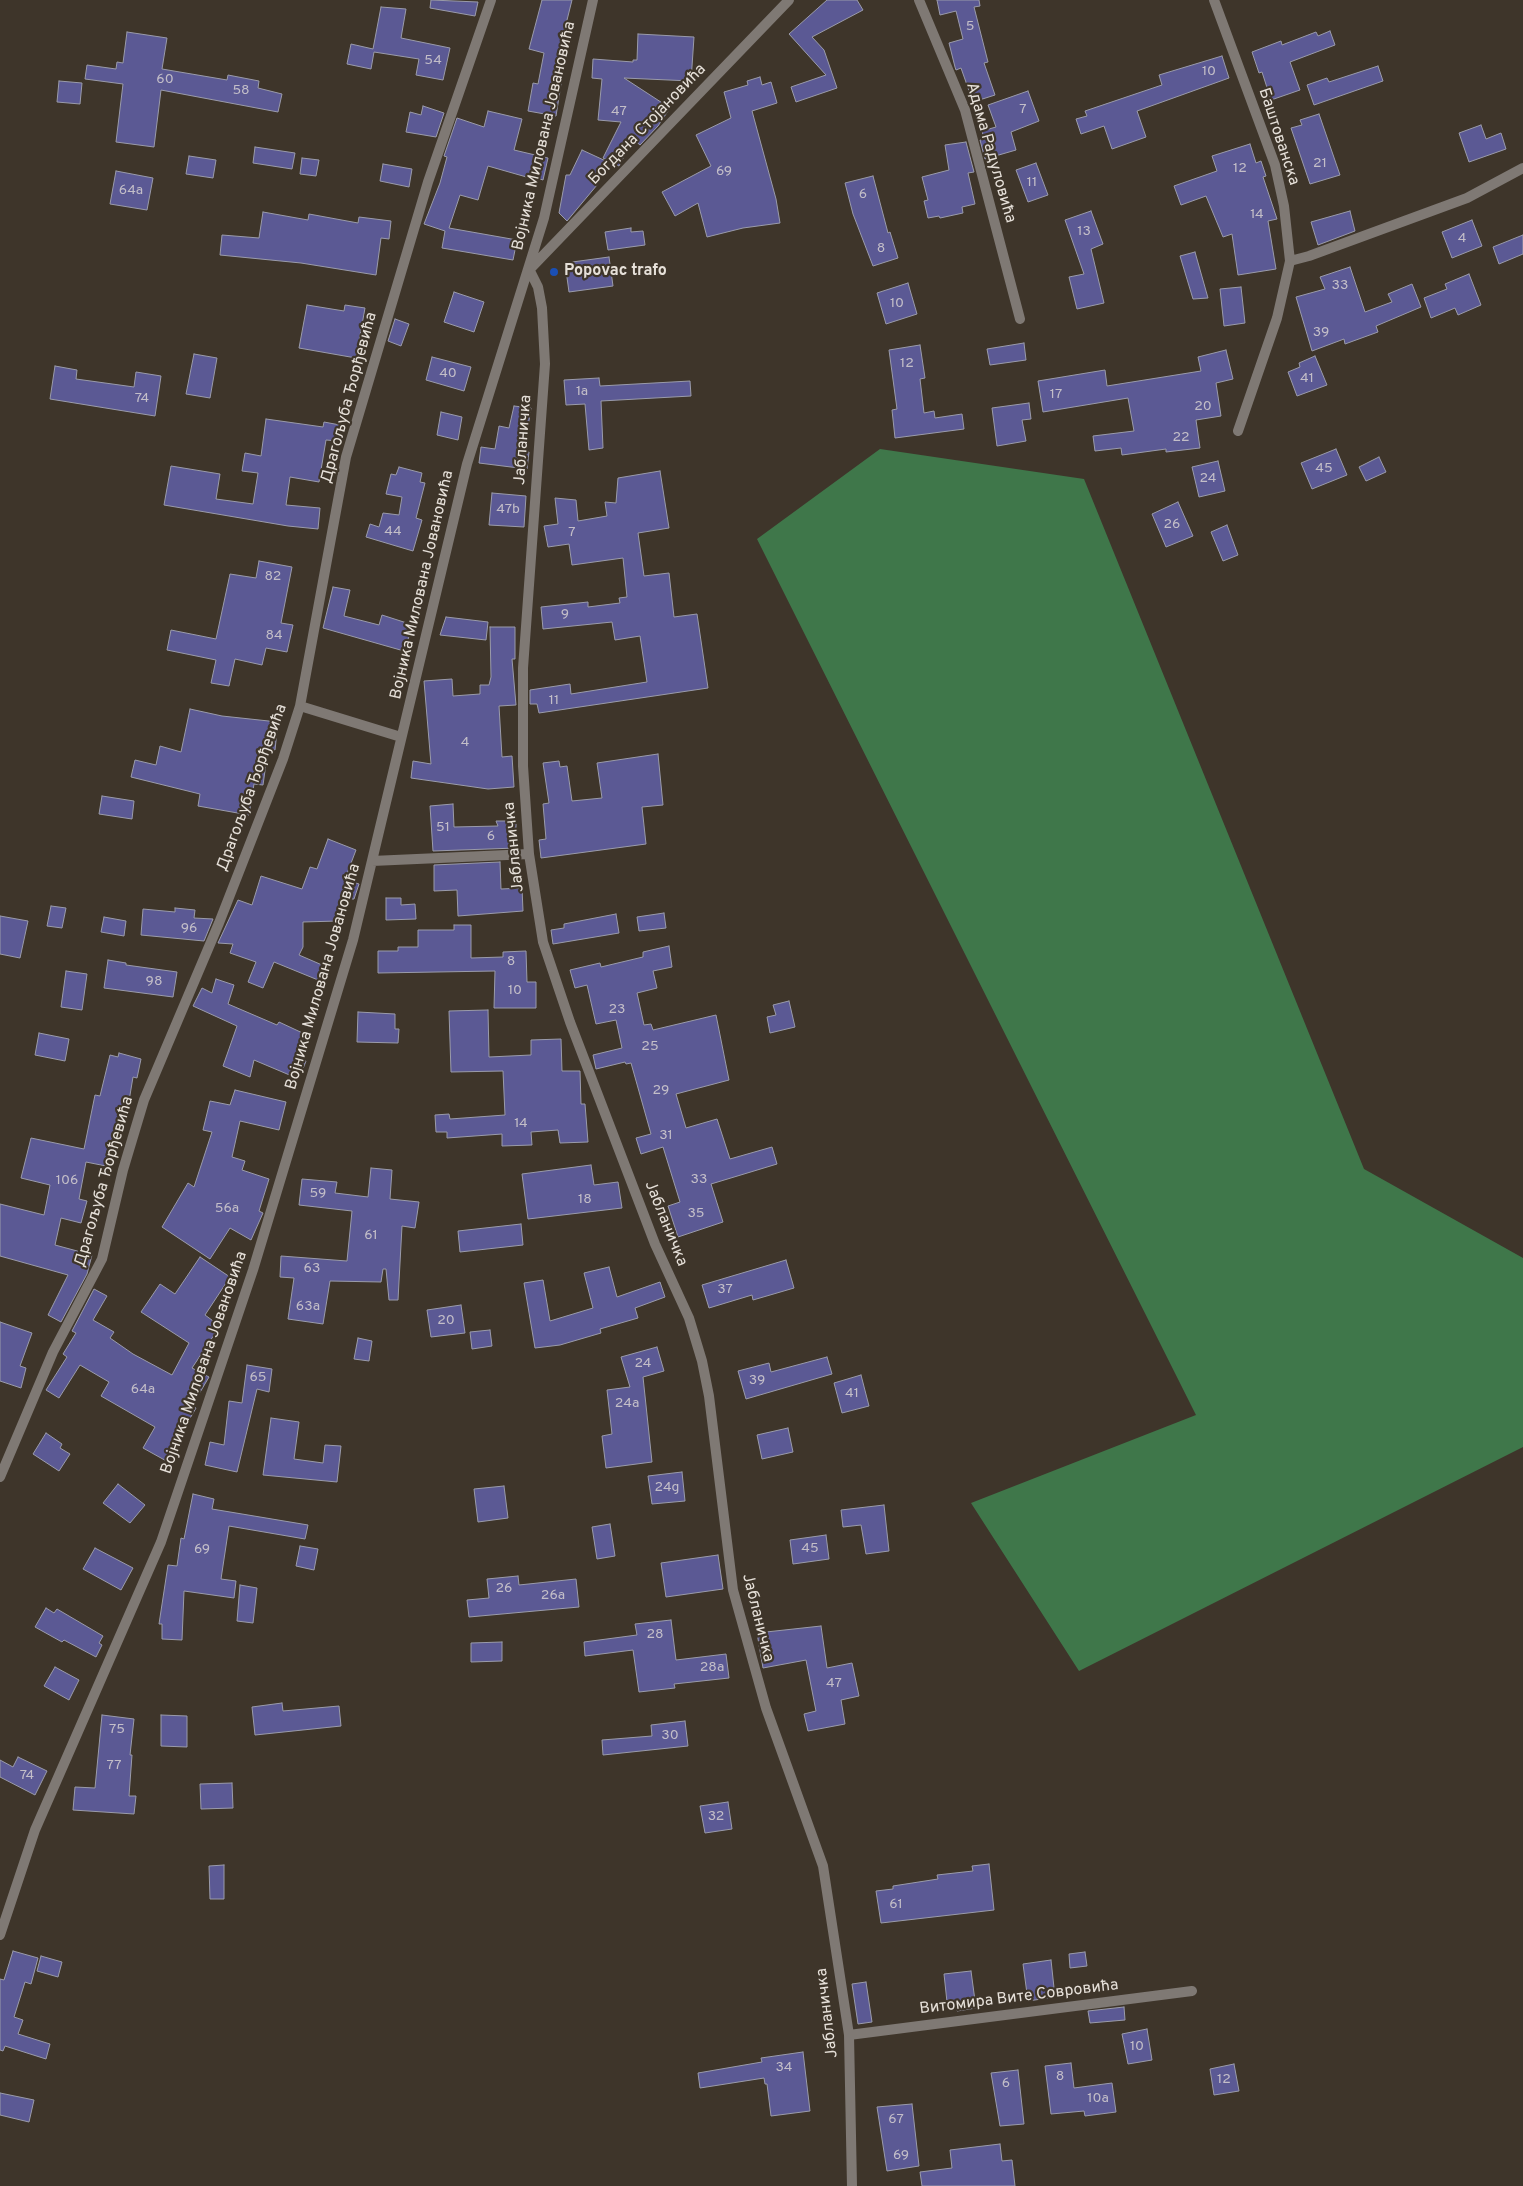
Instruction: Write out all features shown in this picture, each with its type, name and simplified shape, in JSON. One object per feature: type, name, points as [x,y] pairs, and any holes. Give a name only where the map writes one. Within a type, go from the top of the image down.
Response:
[{"type":"street","name":"Драгољуба Ђорђевића","points":[[0,1477],[53,1352],[102,1259],[123,1170],[144,1100],[219,924],[283,759],[300,706],[346,456],[428,182],[491,0]]},
{"type":"street","name":"Војника Милована Јовановића","points":[[0,1935],[35,1830],[161,1542],[254,1270],[353,940],[467,464],[544,218],[593,0]]},
{"type":"street","name":"Богдана Стојановића","points":[[529,269],[789,0]]},
{"type":"street","name":"Адама Радуловића","points":[[919,0],[966,110],[1020,319]]},
{"type":"street","name":"Баштованска","points":[[1214,0],[1275,165],[1284,206],[1290,260],[1277,318],[1238,431]]},
{"type":"street","points":[[1290,260],[1309,256],[1467,198],[1523,168]]},
{"type":"street","name":"Јабланичка","points":[[529,269],[538,287],[542,308],[545,364],[523,668],[523,766],[529,854],[543,942],[570,1022],[655,1244],[689,1318],[702,1361],[709,1396],[733,1590],[766,1708],[823,1866],[849,2035],[852,2186]]},
{"type":"street","points":[[300,706],[401,737]]},
{"type":"street","points":[[372,861],[529,854]]},
{"type":"street","name":"Витомира Вите Совровића","points":[[849,2035],[1192,1991]]},
{"type":"green space","points":[[880,449],[1084,479],[1364,1169],[1523,1258],[1523,1447],[1079,1671],[971,1503],[1196,1415],[757,539]]},
{"type":"building","points":[[431,0],[478,2],[475,16],[430,8]]},
{"type":"building","points":[[542,0],[572,0],[553,76],[562,78],[556,116],[528,111],[533,83],[538,84],[544,53],[529,49]]},
{"type":"building","points":[[827,0],[857,0],[863,10],[812,37],[824,50],[837,88],[796,102],[791,87],[826,75],[789,34]]},
{"type":"building","points":[[937,0],[979,0],[980,6],[974,7],[988,62],[984,63],[995,95],[973,102],[961,68],[956,70],[949,43],[963,39],[956,11],[940,15]]},
{"type":"building","points":[[381,7],[406,9],[401,38],[450,48],[443,80],[416,75],[419,59],[374,52],[371,69],[347,64],[351,44],[373,49]]},
{"type":"building","points":[[1330,31],[1335,45],[1290,62],[1300,90],[1271,100],[1262,72],[1259,73],[1252,52],[1281,41],[1282,45],[1316,32],[1318,36]]},
{"type":"building","points":[[127,32],[167,38],[162,69],[227,80],[228,75],[259,81],[258,88],[282,94],[278,112],[161,90],[154,147],[116,142],[123,84],[85,79],[87,65],[116,69],[117,62],[123,63]]},
{"type":"building","points":[[638,34],[694,37],[691,81],[624,78],[670,108],[658,126],[640,145],[633,139],[619,166],[603,158],[621,122],[598,120],[602,79],[592,78],[593,59],[633,62],[633,60],[637,60]]},
{"type":"building","points":[[1222,56],[1229,78],[1137,111],[1146,137],[1112,149],[1104,126],[1081,134],[1076,119],[1087,116],[1085,111],[1162,85],[1159,75]]},
{"type":"building","points":[[1378,66],[1383,81],[1314,105],[1307,85],[1327,78],[1329,82]]},
{"type":"building","points":[[760,77],[762,85],[771,82],[777,103],[752,111],[776,199],[780,223],[743,228],[707,237],[698,203],[675,216],[662,192],[711,166],[696,135],[731,118],[724,92],[748,85],[747,81]]},
{"type":"building","points":[[59,81],[82,83],[80,104],[57,102]]},
{"type":"building","points":[[1028,91],[1039,121],[1011,132],[1016,150],[985,159],[980,140],[984,139],[982,131],[996,127],[988,105]]},
{"type":"building","points":[[423,106],[444,113],[436,137],[406,132],[410,112],[421,115]]},
{"type":"building","points":[[488,111],[522,119],[514,150],[548,158],[543,180],[488,166],[478,200],[460,195],[449,228],[517,240],[513,260],[442,248],[445,231],[424,224],[440,183],[447,157],[444,156],[457,118],[484,127]]},
{"type":"building","points":[[1319,114],[1340,175],[1310,184],[1291,128],[1302,125],[1300,120]]},
{"type":"building","points":[[1481,125],[1486,139],[1501,133],[1506,149],[1469,162],[1459,133]]},
{"type":"building","points":[[966,142],[974,172],[968,173],[975,204],[962,207],[963,213],[940,218],[939,216],[928,218],[924,201],[928,200],[922,177],[949,170],[945,145]]},
{"type":"building","points":[[1250,144],[1256,163],[1261,161],[1266,176],[1263,177],[1277,219],[1268,221],[1276,269],[1238,275],[1232,234],[1223,237],[1206,196],[1181,205],[1174,186],[1217,171],[1212,156]]},
{"type":"building","points":[[255,147],[295,153],[292,169],[253,163]]},
{"type":"building","points":[[582,150],[608,162],[597,185],[567,221],[559,213],[566,175],[570,175]]},
{"type":"building","points":[[189,156],[216,160],[213,178],[186,174]]},
{"type":"building","points":[[302,158],[319,160],[316,176],[300,174]]},
{"type":"building","points":[[1036,163],[1048,195],[1028,202],[1016,170]]},
{"type":"building","points":[[383,164],[412,169],[409,187],[380,181]]},
{"type":"building","points":[[116,171],[153,178],[147,210],[110,204]]},
{"type":"building","points":[[873,176],[888,233],[890,232],[898,258],[873,266],[853,214],[845,183]]},
{"type":"building","points":[[1091,211],[1103,244],[1091,249],[1104,303],[1077,309],[1069,277],[1084,274],[1065,220]]},
{"type":"building","points":[[1350,211],[1355,231],[1318,245],[1311,222]]},
{"type":"building","points":[[263,212],[308,220],[309,214],[358,223],[359,217],[391,221],[389,239],[381,238],[376,275],[301,263],[220,255],[222,235],[259,238]]},
{"type":"building","points":[[1472,220],[1482,246],[1452,258],[1442,232]]},
{"type":"building","points":[[631,228],[631,232],[643,231],[645,245],[608,250],[605,232]]},
{"type":"building","points":[[1523,235],[1523,254],[1499,264],[1493,247]]},
{"type":"building","points":[[1195,252],[1208,298],[1193,299],[1180,256]]},
{"type":"building","points":[[609,257],[613,286],[569,292],[565,263]]},
{"type":"building","points":[[1350,267],[1365,312],[1392,302],[1388,294],[1412,284],[1421,307],[1376,326],[1378,332],[1345,344],[1344,339],[1312,351],[1296,297],[1325,289],[1320,277]]},
{"type":"building","points":[[1469,274],[1481,305],[1458,315],[1455,308],[1431,318],[1424,298],[1447,289],[1445,284]]},
{"type":"building","points":[[908,283],[917,314],[886,324],[877,293]]},
{"type":"building","points":[[1241,287],[1245,323],[1224,326],[1220,289]]},
{"type":"building","points":[[454,292],[484,302],[474,332],[444,322]]},
{"type":"building","points":[[307,305],[344,311],[345,305],[365,308],[356,358],[299,348]]},
{"type":"building","points":[[395,319],[409,324],[401,346],[388,341]]},
{"type":"building","points":[[1024,343],[1026,360],[990,365],[987,349]]},
{"type":"building","points":[[920,345],[925,378],[920,379],[924,413],[934,411],[935,418],[962,414],[964,429],[895,438],[892,410],[897,409],[889,350]]},
{"type":"building","points":[[1226,350],[1233,379],[1216,383],[1221,416],[1196,420],[1200,448],[1166,452],[1166,449],[1122,455],[1121,448],[1095,451],[1093,436],[1134,431],[1128,398],[1043,412],[1038,381],[1105,370],[1107,386],[1201,371],[1198,357]]},
{"type":"building","points":[[194,354],[217,358],[210,398],[186,394]]},
{"type":"building","points":[[1315,356],[1327,385],[1297,396],[1288,372],[1300,367],[1299,363]]},
{"type":"building","points":[[432,357],[471,367],[464,391],[426,380]]},
{"type":"building","points":[[55,366],[77,370],[76,379],[134,387],[136,372],[161,376],[155,416],[50,399]]},
{"type":"building","points":[[599,378],[600,386],[690,381],[691,396],[601,401],[603,448],[589,450],[585,404],[566,405],[564,380]]},
{"type":"building","points":[[1029,403],[1031,419],[1022,420],[1026,441],[997,446],[992,408]]},
{"type":"building","points":[[514,406],[531,408],[524,452],[529,452],[527,469],[479,463],[481,447],[495,449],[499,426],[509,428]]},
{"type":"building","points":[[441,412],[462,417],[458,440],[437,435]]},
{"type":"building","points":[[266,419],[323,427],[324,422],[340,425],[338,441],[326,440],[319,482],[290,477],[286,505],[320,508],[318,529],[288,526],[164,505],[171,466],[220,474],[216,499],[253,504],[258,473],[242,471],[245,453],[261,456]]},
{"type":"building","points":[[1336,449],[1347,475],[1312,489],[1301,463]]},
{"type":"building","points":[[1379,457],[1386,472],[1366,481],[1359,467]]},
{"type":"building","points":[[1218,461],[1225,491],[1199,497],[1192,467]]},
{"type":"building","points":[[399,467],[422,473],[420,482],[425,483],[416,518],[422,520],[413,551],[366,537],[370,524],[379,527],[383,513],[399,515],[402,497],[386,494],[391,474],[396,475]]},
{"type":"building","points":[[660,471],[669,528],[638,533],[644,576],[669,573],[674,617],[697,614],[708,688],[539,713],[537,704],[530,704],[530,690],[570,684],[571,694],[647,682],[640,636],[615,640],[612,622],[543,629],[541,607],[588,602],[588,607],[620,603],[619,598],[627,597],[623,558],[572,565],[569,544],[548,547],[544,526],[558,524],[555,498],[576,500],[578,521],[607,516],[605,502],[616,503],[618,478]]},
{"type":"building","points":[[492,493],[526,496],[524,527],[489,525]]},
{"type":"building","points":[[1178,502],[1193,536],[1166,547],[1152,514]]},
{"type":"building","points":[[1227,525],[1238,555],[1223,561],[1211,532]]},
{"type":"building","points":[[259,561],[292,567],[281,623],[293,625],[287,652],[266,648],[262,665],[235,659],[229,686],[211,683],[216,660],[167,650],[171,630],[216,639],[230,574],[256,578]]},
{"type":"building","points":[[333,587],[350,590],[344,616],[379,625],[382,615],[413,625],[404,651],[323,628]]},
{"type":"building","points":[[446,617],[488,622],[486,640],[440,635]]},
{"type":"building","points":[[490,627],[515,627],[515,659],[512,659],[516,705],[499,706],[502,757],[512,756],[514,787],[488,789],[411,778],[413,761],[431,764],[424,681],[452,679],[453,696],[480,694],[480,685],[489,685],[491,677]]},
{"type":"building","points":[[190,709],[222,716],[278,722],[275,750],[268,749],[263,785],[254,784],[249,815],[198,806],[200,794],[131,777],[135,760],[156,765],[160,746],[181,752]]},
{"type":"building","points":[[658,754],[663,805],[642,807],[646,844],[541,858],[539,840],[546,839],[543,804],[549,803],[543,763],[559,761],[560,767],[567,766],[572,801],[602,798],[597,763]]},
{"type":"building","points":[[102,796],[134,801],[132,819],[99,814]]},
{"type":"building","points":[[453,804],[454,827],[498,826],[496,821],[516,821],[516,848],[433,851],[430,806]]},
{"type":"building","points":[[328,839],[356,850],[345,879],[359,884],[354,899],[346,899],[338,921],[303,922],[303,947],[299,955],[329,968],[323,982],[274,962],[263,988],[248,982],[256,962],[230,953],[233,944],[218,943],[238,900],[252,905],[261,876],[302,889],[310,867],[317,869]]},
{"type":"building","points":[[500,862],[501,889],[522,888],[523,911],[458,916],[457,890],[434,891],[434,865]]},
{"type":"building","points":[[386,898],[401,898],[401,905],[415,904],[416,919],[386,920]]},
{"type":"building","points":[[51,906],[66,908],[62,928],[47,926]]},
{"type":"building","points":[[175,908],[195,910],[194,918],[213,919],[204,941],[141,935],[143,909],[175,912]]},
{"type":"building","points":[[664,913],[666,928],[639,931],[637,917]]},
{"type":"building","points":[[616,914],[619,933],[553,944],[551,930],[564,928],[564,924]]},
{"type":"building","points":[[0,916],[28,921],[20,958],[0,954]]},
{"type":"building","points":[[104,917],[126,921],[124,936],[101,932]]},
{"type":"building","points":[[454,925],[471,925],[471,958],[503,957],[503,952],[526,951],[527,982],[536,982],[536,1008],[494,1008],[495,971],[378,973],[378,951],[398,951],[398,947],[418,947],[418,930],[454,930]]},
{"type":"building","points":[[669,946],[672,967],[653,971],[657,988],[637,993],[644,1025],[651,1024],[653,1030],[716,1015],[729,1080],[676,1094],[686,1128],[717,1119],[730,1159],[772,1147],[777,1164],[711,1184],[723,1222],[678,1237],[668,1206],[680,1202],[663,1147],[641,1154],[636,1138],[651,1134],[631,1063],[626,1064],[625,1062],[596,1069],[593,1055],[622,1048],[616,1020],[596,1024],[587,985],[575,988],[570,970],[600,963],[601,967],[643,957],[643,952]]},
{"type":"building","points":[[108,960],[126,963],[126,965],[177,972],[173,997],[104,988]]},
{"type":"building","points":[[66,971],[87,974],[82,1010],[61,1007]]},
{"type":"building","points":[[216,979],[234,985],[228,1004],[277,1025],[279,1022],[309,1036],[299,1058],[306,1061],[299,1079],[254,1060],[250,1077],[223,1066],[237,1026],[193,1006],[202,988],[212,993]]},
{"type":"building","points":[[789,1001],[795,1027],[770,1033],[767,1017],[776,1015],[773,1005]]},
{"type":"building","points":[[488,1010],[489,1057],[531,1055],[531,1040],[561,1039],[562,1071],[580,1071],[581,1104],[585,1104],[588,1142],[560,1143],[558,1130],[531,1132],[532,1145],[502,1146],[502,1134],[447,1138],[447,1132],[436,1132],[435,1115],[449,1114],[450,1119],[505,1115],[503,1071],[451,1072],[449,1011]]},
{"type":"building","points":[[358,1012],[395,1014],[395,1029],[399,1029],[398,1043],[357,1042]]},
{"type":"building","points":[[39,1033],[69,1039],[65,1061],[35,1055]]},
{"type":"building","points":[[119,1053],[141,1059],[137,1078],[133,1077],[127,1113],[123,1112],[111,1167],[86,1162],[79,1199],[87,1201],[81,1223],[61,1218],[55,1245],[92,1255],[87,1274],[61,1322],[48,1315],[68,1275],[0,1256],[0,1204],[44,1215],[50,1185],[21,1178],[31,1138],[84,1149],[95,1095],[100,1096],[110,1055],[118,1057]]},
{"type":"building","points":[[235,1090],[286,1102],[279,1130],[240,1121],[232,1157],[245,1161],[242,1170],[269,1179],[259,1211],[263,1213],[251,1240],[230,1228],[210,1259],[162,1227],[188,1183],[194,1187],[212,1132],[203,1130],[210,1101],[230,1105]]},
{"type":"building","points":[[591,1165],[594,1185],[618,1182],[622,1208],[528,1219],[522,1174]]},
{"type":"building","points":[[371,1168],[392,1170],[390,1199],[419,1202],[415,1228],[402,1226],[398,1300],[389,1300],[386,1269],[383,1269],[381,1282],[330,1281],[323,1324],[288,1319],[294,1278],[280,1277],[281,1256],[347,1261],[352,1211],[299,1205],[302,1179],[337,1182],[335,1193],[368,1197]]},
{"type":"building","points":[[521,1224],[523,1245],[460,1252],[458,1231]]},
{"type":"building","points":[[200,1257],[230,1277],[205,1315],[220,1326],[192,1368],[209,1377],[192,1406],[196,1408],[175,1444],[180,1447],[170,1463],[143,1448],[155,1427],[101,1396],[109,1382],[80,1365],[59,1398],[46,1390],[67,1357],[63,1354],[76,1333],[72,1331],[94,1289],[107,1296],[93,1320],[114,1332],[110,1338],[133,1354],[172,1375],[189,1343],[141,1312],[160,1284],[175,1294]]},
{"type":"building","points":[[786,1260],[794,1288],[753,1300],[752,1295],[709,1308],[702,1285]]},
{"type":"building","points":[[609,1267],[617,1297],[660,1282],[665,1297],[635,1308],[638,1318],[600,1329],[601,1333],[560,1345],[535,1348],[524,1283],[543,1280],[550,1321],[593,1308],[584,1273]]},
{"type":"building","points":[[461,1305],[465,1333],[431,1337],[427,1310]]},
{"type":"building","points":[[0,1322],[32,1333],[20,1366],[26,1368],[21,1388],[0,1381]]},
{"type":"building","points":[[490,1330],[492,1346],[472,1349],[470,1332]]},
{"type":"building","points":[[358,1338],[372,1341],[369,1361],[354,1359]]},
{"type":"building","points":[[657,1347],[664,1371],[643,1377],[652,1462],[606,1468],[602,1436],[612,1434],[607,1390],[630,1387],[621,1357]]},
{"type":"building","points":[[827,1357],[832,1374],[746,1399],[738,1371],[769,1363],[771,1372]]},
{"type":"building","points":[[247,1365],[272,1369],[269,1392],[257,1389],[237,1472],[205,1465],[210,1442],[224,1445],[229,1401],[242,1403]]},
{"type":"building","points":[[861,1375],[869,1406],[842,1413],[834,1383]]},
{"type":"building","points":[[271,1418],[299,1422],[294,1459],[323,1463],[325,1445],[341,1446],[337,1482],[263,1475]]},
{"type":"building","points":[[788,1428],[793,1452],[762,1459],[757,1435]]},
{"type":"building","points":[[46,1433],[62,1444],[60,1448],[70,1454],[59,1471],[33,1454]]},
{"type":"building","points":[[682,1472],[685,1501],[652,1504],[648,1476]]},
{"type":"building","points":[[118,1484],[145,1505],[130,1523],[103,1503]]},
{"type":"building","points":[[504,1486],[508,1518],[478,1522],[474,1489]]},
{"type":"building","points":[[193,1494],[214,1499],[212,1509],[308,1525],[305,1539],[229,1526],[221,1579],[236,1581],[234,1598],[184,1591],[182,1640],[162,1639],[162,1624],[159,1624],[168,1565],[177,1566],[181,1538],[184,1539]]},
{"type":"building","points":[[884,1505],[889,1551],[866,1554],[861,1525],[843,1527],[841,1510]]},
{"type":"building","points":[[610,1524],[615,1556],[597,1559],[592,1527]]},
{"type":"building","points":[[826,1535],[829,1559],[793,1564],[790,1540]]},
{"type":"building","points":[[300,1546],[318,1549],[314,1570],[296,1566]]},
{"type":"building","points":[[95,1548],[133,1568],[121,1590],[83,1569]]},
{"type":"building","points":[[718,1555],[723,1589],[666,1597],[661,1563]]},
{"type":"building","points":[[518,1576],[519,1585],[576,1579],[579,1607],[469,1617],[467,1600],[489,1598],[487,1579]]},
{"type":"building","points":[[240,1585],[257,1588],[253,1623],[237,1621]]},
{"type":"building","points":[[46,1608],[54,1613],[57,1609],[103,1636],[99,1643],[102,1645],[96,1657],[64,1640],[62,1642],[35,1627]]},
{"type":"building","points":[[671,1620],[676,1660],[726,1654],[729,1678],[674,1684],[675,1688],[639,1692],[633,1650],[585,1656],[584,1642],[637,1635],[635,1624]]},
{"type":"building","points":[[821,1626],[827,1668],[852,1663],[859,1696],[841,1700],[845,1724],[808,1731],[804,1714],[816,1711],[806,1660],[763,1668],[757,1633]]},
{"type":"building","points":[[502,1642],[502,1661],[471,1662],[471,1643]]},
{"type":"building","points":[[55,1667],[79,1680],[69,1700],[44,1686]]},
{"type":"building","points":[[282,1703],[283,1711],[339,1706],[341,1726],[255,1735],[252,1707]]},
{"type":"building","points":[[102,1715],[134,1719],[130,1755],[132,1755],[129,1796],[136,1796],[134,1814],[73,1810],[75,1787],[95,1788]]},
{"type":"building","points":[[161,1715],[187,1716],[187,1747],[161,1746]]},
{"type":"building","points":[[685,1721],[688,1746],[603,1755],[602,1740],[652,1736],[651,1725]]},
{"type":"building","points":[[18,1757],[47,1771],[35,1795],[0,1777],[0,1760],[13,1767]]},
{"type":"building","points":[[232,1783],[233,1808],[201,1809],[200,1784]]},
{"type":"building","points":[[728,1802],[732,1829],[705,1833],[700,1806]]},
{"type":"building","points":[[989,1864],[994,1910],[881,1923],[876,1891],[893,1889],[893,1886],[938,1879],[937,1875],[973,1871],[972,1866]]},
{"type":"building","points":[[224,1865],[224,1899],[210,1899],[209,1866]]},
{"type":"building","points":[[13,1951],[38,1958],[31,1984],[25,1982],[14,2017],[23,2020],[18,2034],[50,2044],[46,2059],[5,2046],[3,2051],[0,2050],[0,1979],[4,1980]]},
{"type":"building","points":[[1085,1952],[1087,1966],[1070,1968],[1069,1954]]},
{"type":"building","points":[[41,1956],[62,1962],[58,1977],[37,1971]]},
{"type":"building","points":[[1051,1960],[1055,1997],[1028,2001],[1023,1964]]},
{"type":"building","points":[[971,1971],[976,2008],[957,2011],[955,2001],[947,2002],[944,1974]]},
{"type":"building","points":[[866,1982],[872,2022],[858,2024],[852,1984]]},
{"type":"building","points":[[1124,2007],[1125,2020],[1090,2023],[1088,2011]]},
{"type":"building","points":[[1147,2029],[1152,2060],[1128,2064],[1122,2034]]},
{"type":"building","points":[[803,2052],[810,2111],[771,2116],[767,2084],[765,2084],[764,2078],[700,2088],[698,2073],[762,2062],[761,2058]]},
{"type":"building","points":[[1071,2063],[1074,2088],[1112,2083],[1116,2112],[1085,2116],[1084,2111],[1051,2114],[1045,2066]]},
{"type":"building","points":[[1234,2064],[1239,2091],[1214,2095],[1210,2069]]},
{"type":"building","points":[[1018,2070],[1024,2124],[1000,2126],[991,2073]]},
{"type":"building","points":[[0,2093],[34,2100],[29,2122],[0,2115]]},
{"type":"building","points":[[912,2104],[919,2166],[887,2171],[877,2107]]},
{"type":"building","points":[[1000,2144],[1002,2161],[1012,2160],[1015,2186],[922,2186],[920,2172],[952,2168],[950,2150]]},
{"type":"place","name":"Popovac trafo","points":[[554,272]]}]
